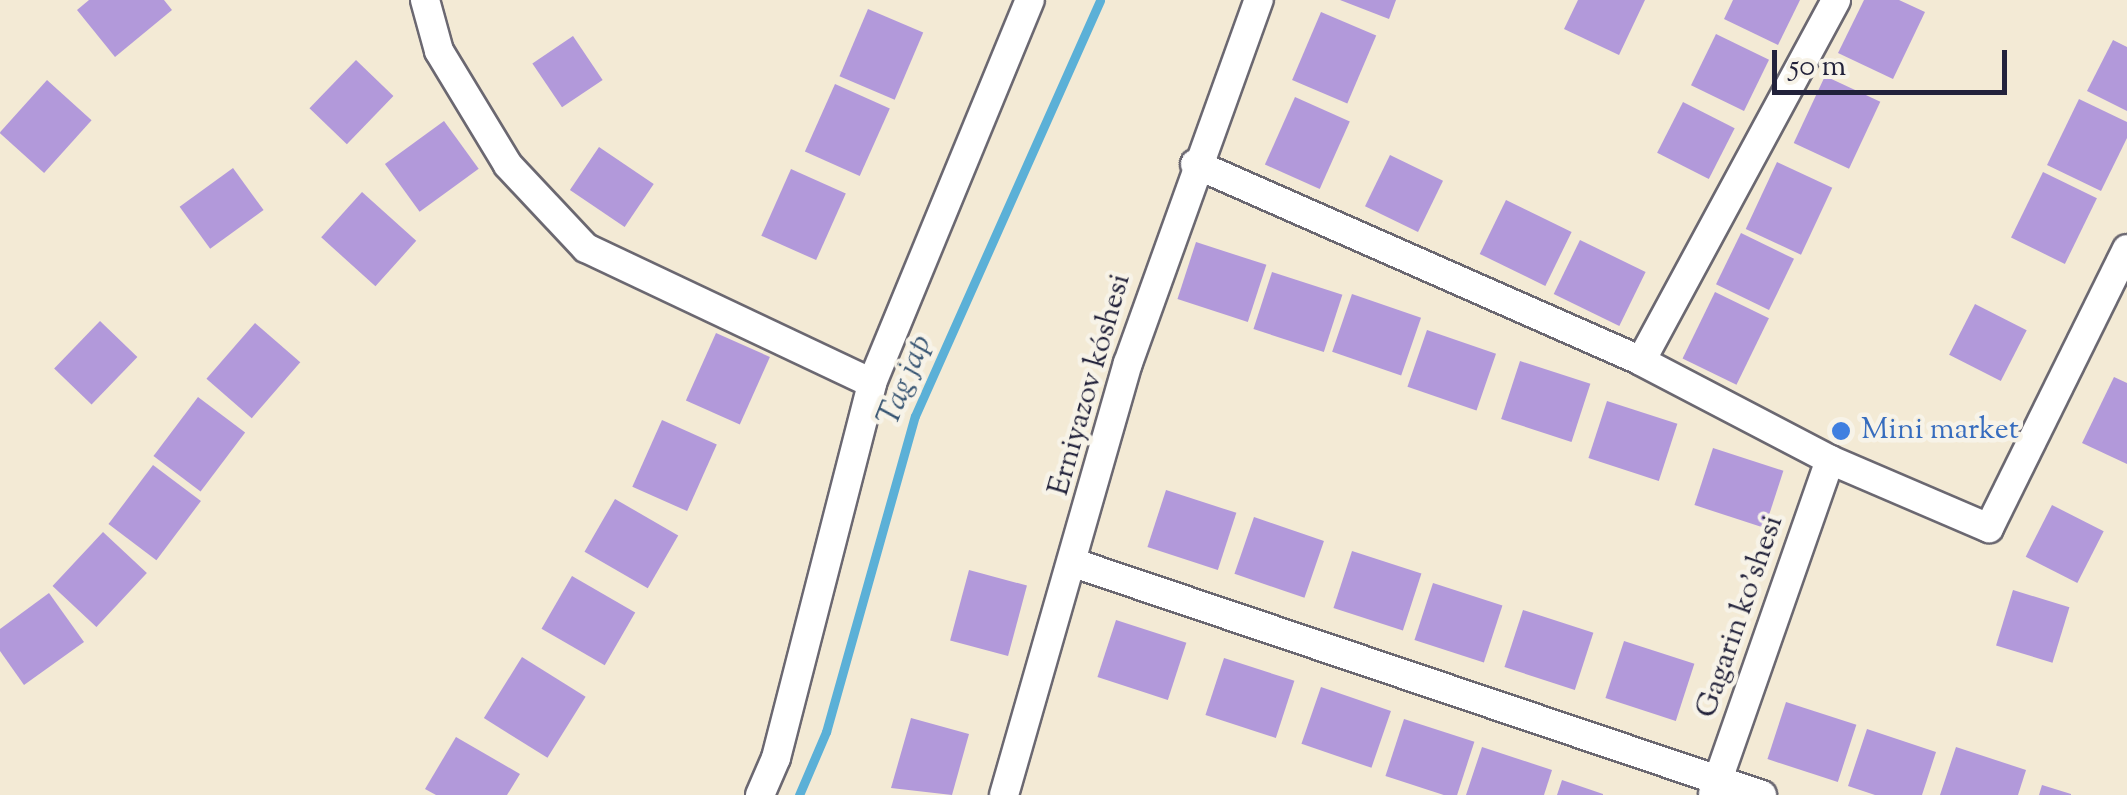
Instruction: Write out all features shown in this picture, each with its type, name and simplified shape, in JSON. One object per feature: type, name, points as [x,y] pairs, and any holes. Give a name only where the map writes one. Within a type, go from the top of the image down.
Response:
[{"type":"street","points":[[425,0],[438,51],[508,166],[586,248],[872,383]]},
{"type":"street","points":[[760,795],[776,758],[872,383],[1030,0]]},
{"type":"street","name":"Erniyazov kóshesi","points":[[1004,795],[1074,563],[1128,363],[1195,164],[1260,0]]},
{"type":"street","points":[[1641,361],[1836,0]]},
{"type":"street","points":[[1195,164],[1641,361],[1830,460],[1990,528],[2127,249]]},
{"type":"street","name":"Gagarin ko'shesi","points":[[1715,787],[1830,460]]},
{"type":"street","points":[[1074,563],[1715,787],[1762,795]]},
{"type":"building","points":[[89,0],[164,0],[172,10],[115,57],[77,10]]},
{"type":"building","points":[[1340,0],[1396,0],[1389,19]]},
{"type":"building","points":[[1578,0],[1645,0],[1619,55],[1564,29]]},
{"type":"building","points":[[1733,0],[1800,0],[1778,45],[1724,19]]},
{"type":"building","points":[[1864,0],[1899,0],[1925,12],[1893,79],[1838,53]]},
{"type":"building","points":[[868,9],[923,32],[895,100],[839,76]]},
{"type":"building","points":[[1321,12],[1376,35],[1347,104],[1292,80]]},
{"type":"building","points":[[1716,34],[1769,60],[1744,111],[1691,85]]},
{"type":"building","points":[[573,36],[603,80],[562,107],[532,63]]},
{"type":"building","points":[[2113,40],[2127,47],[2127,111],[2087,91]]},
{"type":"building","points":[[356,60],[393,96],[347,144],[309,108]]},
{"type":"building","points":[[1825,76],[1880,102],[1849,169],[1794,143]]},
{"type":"building","points":[[47,80],[92,120],[44,173],[0,132]]},
{"type":"building","points":[[835,84],[890,108],[860,176],[805,152]]},
{"type":"building","points":[[1295,97],[1350,121],[1320,189],[1265,165]]},
{"type":"building","points":[[2079,99],[2127,122],[2127,138],[2101,191],[2047,165]]},
{"type":"building","points":[[1683,102],[1735,128],[1709,179],[1657,153]]},
{"type":"building","points":[[444,121],[479,169],[420,212],[385,164]]},
{"type":"building","points":[[599,147],[654,184],[625,227],[570,190]]},
{"type":"building","points":[[1390,155],[1443,181],[1418,232],[1365,206]]},
{"type":"building","points":[[1777,162],[1832,188],[1801,255],[1746,229]]},
{"type":"building","points":[[233,168],[264,210],[210,249],[180,207]]},
{"type":"building","points":[[791,169],[846,193],[816,260],[761,236]]},
{"type":"building","points":[[2043,172],[2097,198],[2065,264],[2011,238]]},
{"type":"building","points":[[362,192],[416,241],[375,286],[321,237]]},
{"type":"building","points":[[1506,200],[1572,232],[1545,286],[1480,254]]},
{"type":"building","points":[[1741,233],[1794,259],[1769,310],[1716,284]]},
{"type":"building","points":[[1580,240],[1646,272],[1619,326],[1554,294]]},
{"type":"building","points":[[1196,242],[1266,265],[1248,322],[1177,299]]},
{"type":"building","points":[[1272,272],[1342,295],[1324,352],[1253,329]]},
{"type":"building","points":[[1715,292],[1769,318],[1736,385],[1683,359]]},
{"type":"building","points":[[1352,294],[1421,318],[1401,375],[1332,352]]},
{"type":"building","points":[[1975,304],[2027,330],[2001,381],[1949,355]]},
{"type":"building","points":[[100,321],[137,357],[92,405],[54,368]]},
{"type":"building","points":[[255,323],[300,362],[252,418],[206,379]]},
{"type":"building","points":[[1427,330],[1496,354],[1476,410],[1407,387]]},
{"type":"building","points":[[716,333],[770,357],[740,425],[686,401]]},
{"type":"building","points":[[1520,361],[1590,384],[1572,442],[1501,419]]},
{"type":"building","points":[[2114,377],[2127,383],[2127,464],[2082,443]]},
{"type":"building","points":[[198,397],[245,433],[201,492],[153,456]]},
{"type":"building","points":[[1607,401],[1677,424],[1659,481],[1588,458]]},
{"type":"building","points":[[662,420],[717,444],[687,511],[632,487]]},
{"type":"building","points":[[1713,448],[1783,471],[1765,528],[1694,505]]},
{"type":"building","points":[[153,465],[201,501],[156,560],[108,524]]},
{"type":"building","points":[[1166,490],[1236,513],[1218,570],[1147,547]]},
{"type":"building","points":[[615,499],[678,536],[648,588],[584,552]]},
{"type":"building","points":[[2052,505],[2104,531],[2077,583],[2026,557]]},
{"type":"building","points":[[1254,517],[1324,541],[1304,598],[1234,574]]},
{"type":"building","points":[[103,532],[147,573],[96,627],[53,586]]},
{"type":"building","points":[[1352,551],[1421,574],[1403,631],[1333,608]]},
{"type":"building","points":[[969,570],[1027,586],[1008,656],[950,641]]},
{"type":"building","points":[[572,576],[635,612],[605,665],[542,629]]},
{"type":"building","points":[[1433,583],[1502,606],[1484,663],[1414,640]]},
{"type":"building","points":[[2013,590],[2069,607],[2052,663],[1996,645]]},
{"type":"building","points":[[49,593],[84,642],[24,685],[0,651],[0,629]]},
{"type":"building","points":[[1523,610],[1593,633],[1575,690],[1504,667]]},
{"type":"building","points":[[1116,620],[1186,643],[1168,700],[1097,677]]},
{"type":"building","points":[[1624,641],[1694,664],[1676,721],[1605,698]]},
{"type":"building","points":[[522,657],[586,697],[547,758],[484,718]]},
{"type":"building","points":[[1224,658],[1294,681],[1276,738],[1205,715]]},
{"type":"building","points":[[1321,687],[1391,711],[1371,768],[1301,744]]},
{"type":"building","points":[[1786,702],[1856,725],[1838,782],[1767,759]]},
{"type":"building","points":[[911,718],[969,734],[952,795],[891,788]]},
{"type":"building","points":[[1404,719],[1474,742],[1457,795],[1444,795],[1385,776]]},
{"type":"building","points":[[1867,729],[1936,752],[1922,795],[1875,795],[1848,786]]},
{"type":"building","points":[[456,737],[520,774],[507,795],[436,795],[425,789]]},
{"type":"building","points":[[1482,747],[1552,770],[1544,795],[1466,795]]},
{"type":"building","points":[[1956,747],[2026,770],[2018,795],[1940,795]]},
{"type":"building","points":[[1562,780],[1603,794],[1603,795],[1557,795]]},
{"type":"building","points":[[2042,785],[2071,794],[2071,795],[2039,795]]},
{"type":"waterway","name":"Tag jap","points":[[799,795],[826,732],[915,416],[1100,0]]},
{"type":"place","name":"Mini market","points":[[1841,431]]}]
